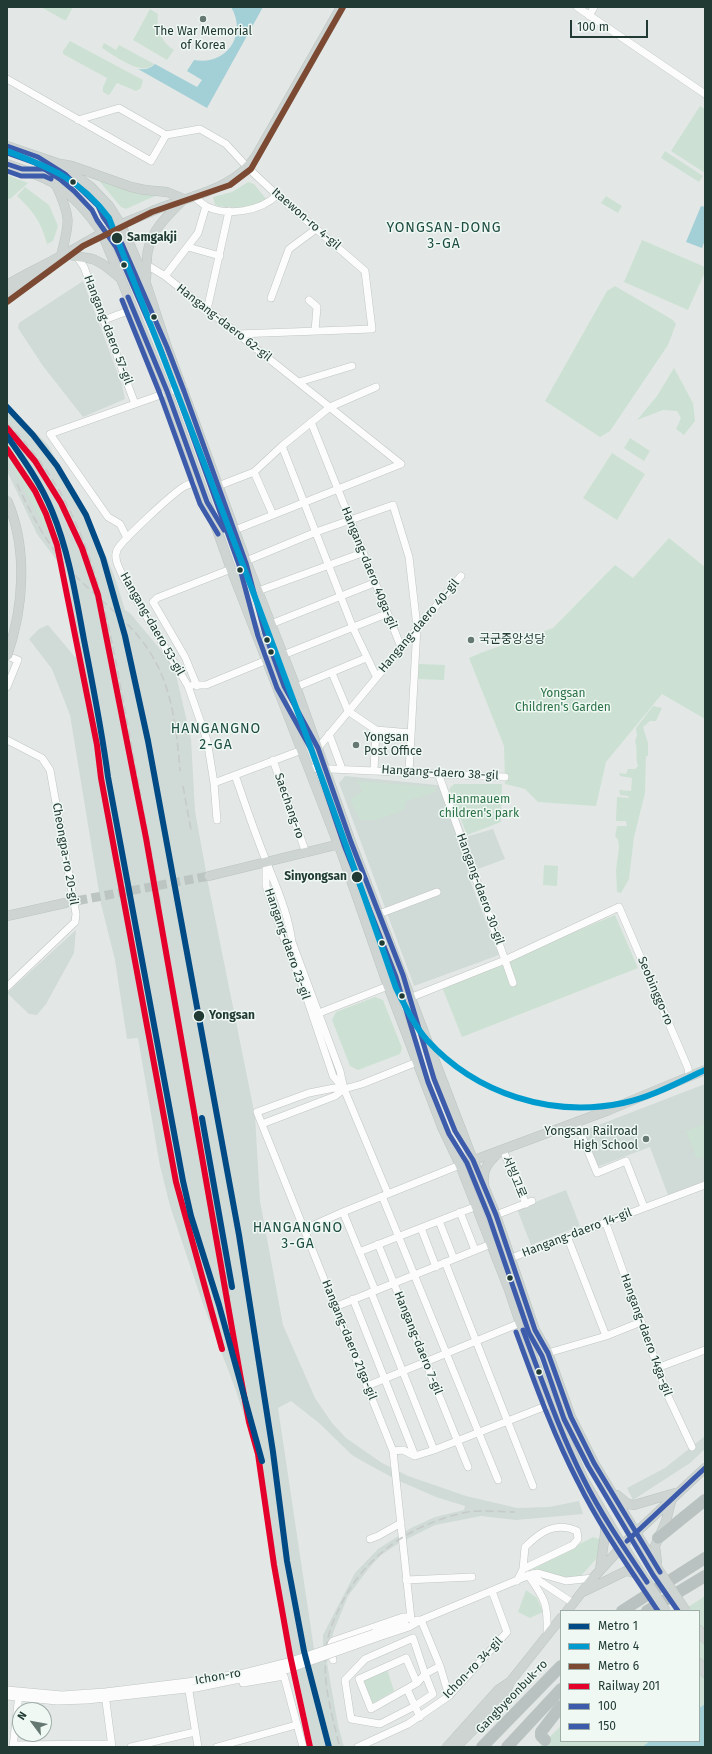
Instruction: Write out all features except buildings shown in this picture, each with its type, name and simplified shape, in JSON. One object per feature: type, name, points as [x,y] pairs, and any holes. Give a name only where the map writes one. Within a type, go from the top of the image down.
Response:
[{"type":"highway","points":[[658,1538],[705,1500]]},
{"type":"highway","points":[[624,1610],[705,1558]]},
{"type":"highway","points":[[649,1610],[705,1576]]},
{"type":"highway","name":"Gangbyeonbuk-ro","points":[[482,1747],[560,1667]]},
{"type":"highway","points":[[507,1747],[560,1690]]},
{"type":"highway","points":[[544,1743],[541,1732],[560,1707]]},
{"type":"main road","points":[[7,285],[24,274],[61,256],[102,233],[153,210],[230,182],[248,168],[341,7]]},
{"type":"main road","points":[[7,146],[60,164],[72,166],[131,187],[189,197]]},
{"type":"main road","points":[[7,164],[34,173],[56,184],[79,204],[93,219],[102,233],[167,391],[231,568],[339,844],[388,986],[442,1128],[460,1165],[477,1206],[551,1404],[584,1480],[623,1545],[665,1610]]},
{"type":"main road","points":[[60,164],[91,187],[109,206],[122,225],[146,280],[167,347],[183,387],[218,486],[296,687],[378,914],[412,997],[473,1160],[496,1214],[536,1330],[548,1353],[572,1417],[594,1463],[611,1490],[621,1502],[636,1533],[685,1610]]},
{"type":"main road","points":[[7,303],[44,276],[61,256],[69,216],[56,184]]},
{"type":"main road","points":[[146,280],[148,250],[152,239],[159,226],[189,197]]},
{"type":"main road","points":[[7,298],[61,256]]},
{"type":"main road","points":[[7,294],[61,256],[87,258],[99,262],[120,277]]},
{"type":"main road","points":[[7,500],[16,525],[20,547],[21,566],[19,604],[15,628],[7,656]]},
{"type":"main road","name":"Saechang-ro","points":[[209,876],[351,842]]},
{"type":"main road","points":[[7,916],[65,903]]},
{"type":"main road","points":[[460,1165],[576,1122],[705,1070]]},
{"type":"main road","points":[[486,1190],[483,1177],[486,1166],[502,1150]]},
{"type":"main road","points":[[568,1610],[593,1578],[623,1545],[674,1495],[705,1468]]},
{"type":"main road","points":[[621,1502],[634,1505],[674,1495]]},
{"type":"main road","points":[[660,1571],[654,1550],[666,1521],[674,1495]]},
{"type":"main road","points":[[600,1571],[605,1534],[605,1516]]},
{"type":"main road","points":[[582,1592],[626,1571],[632,1572],[647,1582]]},
{"type":"main road","points":[[456,1747],[478,1726],[504,1696],[510,1682],[560,1619]]},
{"type":"main road","points":[[447,1747],[498,1690],[510,1682]]},
{"type":"street","points":[[577,7],[705,94]]},
{"type":"street","points":[[589,16],[594,7]]},
{"type":"street","points":[[7,80],[78,120],[151,161],[166,135],[119,108],[78,120]]},
{"type":"street","name":"Itaewon-ro 4-gil","points":[[166,135],[200,129],[226,144],[248,168],[277,195],[365,270],[372,330],[315,331]]},
{"type":"street","points":[[189,197],[206,206],[229,211],[256,208],[270,202],[277,195]]},
{"type":"street","points":[[165,276],[198,233],[206,206]]},
{"type":"street","points":[[208,310],[229,211]]},
{"type":"street","points":[[271,298],[289,249],[316,229]]},
{"type":"street","points":[[188,247],[220,256]]},
{"type":"street","name":"Hangang-daero 57-gil","points":[[78,258],[84,267],[135,404]]},
{"type":"street","name":"Hangang-daero 62-gil","points":[[147,266],[165,276],[236,334],[300,382],[401,464],[337,489]]},
{"type":"street","points":[[236,334],[315,331],[317,307],[309,300]]},
{"type":"street","points":[[104,320],[133,309]]},
{"type":"street","points":[[300,382],[352,366]]},
{"type":"street","points":[[127,538],[120,524],[108,517],[50,434],[167,391],[183,387]]},
{"type":"street","points":[[218,486],[254,472],[282,446],[330,407],[376,387]]},
{"type":"street","name":"Hangang-daero 40ga-gil","points":[[311,422],[386,614],[401,647]]},
{"type":"street","name":"Hangang-daero 40-gil","points":[[282,446],[342,596],[353,628],[366,658],[376,676]]},
{"type":"street","points":[[254,472],[273,515]]},
{"type":"street","name":"Hangang-daero 53-gil","points":[[200,482],[194,483],[180,490],[140,524],[117,550],[116,558],[123,577],[188,686],[207,740],[214,783],[217,820]]},
{"type":"street","points":[[235,530],[337,489]]},
{"type":"street","points":[[246,561],[316,532],[393,505],[409,557],[417,627],[409,772]]},
{"type":"street","points":[[258,591],[362,553]]},
{"type":"street","points":[[197,686],[185,657],[153,602],[157,598],[231,568]]},
{"type":"street","name":"Hangang-daero 40-gil","points":[[318,748],[376,676],[461,576]]},
{"type":"street","points":[[271,624],[374,583]]},
{"type":"street","points":[[283,655],[386,614]]},
{"type":"street","points":[[7,656],[18,660],[7,686]]},
{"type":"street","points":[[296,687],[366,658]]},
{"type":"street","points":[[188,686],[192,684],[197,686],[206,685],[267,660]]},
{"type":"street","points":[[332,673],[348,711],[376,730],[411,733]]},
{"type":"street","name":"Hangang-daero 38-gil","points":[[374,770],[376,730]]},
{"type":"street","points":[[329,734],[342,769]]},
{"type":"street","name":"Cheongpa-ro 20-gil","points":[[7,740],[42,758],[50,770],[76,914],[75,922],[7,988]]},
{"type":"street","points":[[214,783],[302,750]]},
{"type":"street","name":"Saechang-ro","points":[[273,760],[306,853]]},
{"type":"street","name":"Hangang-daero 38-gil","points":[[309,768],[505,777]]},
{"type":"street","name":"Hangang-daero 30-gil","points":[[438,773],[506,960]]},
{"type":"street","points":[[235,775],[266,863]]},
{"type":"street","name":"Hangang-daero 23-gil","points":[[266,863],[277,886],[289,922],[292,942],[316,1014],[333,1076],[344,1089],[400,1237]]},
{"type":"street","points":[[378,914],[437,892]]},
{"type":"street","name":"Hangang-daero 30-gil","points":[[412,997],[506,960],[619,907]]},
{"type":"street","name":"Seobinggo-ro","points":[[619,907],[682,1054],[689,1076]]},
{"type":"street","points":[[506,960],[513,983]]},
{"type":"street","points":[[316,1014],[388,986]]},
{"type":"street","points":[[344,1089],[335,1096],[262,1124],[257,1112],[309,1092],[334,1088],[344,1089],[362,1084],[417,1062]]},
{"type":"street","name":"Hangang-daero 14-gil","points":[[576,1122],[597,1173],[626,1161],[644,1207]]},
{"type":"street","name":"Hangang-daero 21ga-gil","points":[[262,1124],[394,1451],[410,1618]]},
{"type":"street","name":"서빙고로","points":[[496,1214],[529,1202],[502,1150]]},
{"type":"street","points":[[305,1229],[343,1212],[460,1165]]},
{"type":"street","name":"Hangang-daero 14-gil","points":[[511,1258],[605,1221],[705,1185]]},
{"type":"street","points":[[359,1252],[477,1206]]},
{"type":"street","name":"Hangang-daero 7-gil","points":[[343,1212],[434,1450]]},
{"type":"street","points":[[460,1212],[475,1250]]},
{"type":"street","points":[[439,1221],[454,1259]]},
{"type":"street","name":"Hangang-daero 14ga-gil","points":[[605,1221],[668,1396],[692,1447]]},
{"type":"street","points":[[421,1228],[436,1267]]},
{"type":"street","points":[[567,1236],[606,1336]]},
{"type":"street","name":"Hangang-daero 7-gil","points":[[400,1237],[498,1480]]},
{"type":"street","name":"Hangang-daero 7-gil","points":[[378,1244],[468,1467]]},
{"type":"street","points":[[335,1307],[491,1244]]},
{"type":"street","points":[[446,1262],[533,1486]]},
{"type":"street","points":[[353,1299],[416,1456]]},
{"type":"street","points":[[548,1353],[606,1336],[641,1322]]},
{"type":"street","points":[[367,1386],[520,1323]]},
{"type":"street","points":[[658,1368],[705,1350]]},
{"type":"street","points":[[394,1451],[403,1450],[416,1456],[551,1404]]},
{"type":"street","points":[[370,1539],[400,1523]]},
{"type":"street","points":[[517,1581],[523,1569],[525,1547],[545,1530],[568,1527],[577,1531],[578,1539],[573,1545],[523,1569]]},
{"type":"street","points":[[528,1575],[538,1573],[566,1580],[593,1578]]},
{"type":"street","points":[[528,1575],[573,1603]]},
{"type":"street","points":[[528,1575],[541,1593],[546,1605],[547,1635]]},
{"type":"street","name":"Ichon-ro","points":[[7,1690],[19,1694],[57,1701],[191,1687],[288,1665],[375,1636],[409,1627],[421,1620],[517,1581],[528,1575]]},
{"type":"street","points":[[406,1580],[472,1577]]},
{"type":"street","name":"Ichon-ro 34-gil","points":[[358,1747],[408,1724],[448,1696],[507,1632],[492,1591]]},
{"type":"street","points":[[333,1660],[329,1646],[333,1641],[403,1617],[410,1618]]},
{"type":"street","name":"Ichon-ro","points":[[375,1636],[410,1618],[421,1620]]},
{"type":"street","points":[[421,1620],[440,1666],[448,1696]]},
{"type":"street","points":[[413,1638],[425,1674],[433,1694],[415,1706],[380,1724],[351,1720],[345,1680],[364,1658],[413,1638]]},
{"type":"street","points":[[417,1683],[406,1658],[359,1679],[371,1709],[407,1690],[417,1683],[425,1674],[440,1666]]},
{"type":"street","name":"Ichon-ro","points":[[191,1687],[206,1690],[284,1676],[303,1747]]},
{"type":"street","points":[[191,1687],[195,1732],[198,1747]]},
{"type":"street","points":[[407,1690],[420,1717]]},
{"type":"street","points":[[19,1694],[13,1746],[112,1746],[105,1695]]},
{"type":"street","name":"Ichon-ro","points":[[7,1696],[19,1694]]},
{"type":"street","points":[[217,1747],[296,1725]]},
{"type":"street","points":[[131,1747],[195,1732]]},
{"type":"shaded area","points":[[83,281],[122,385],[125,399],[83,417],[43,366],[18,328],[19,323]]},
{"type":"shaded area","points":[[7,404],[48,445],[91,521],[114,575],[125,610],[130,613],[174,666],[191,739],[195,811],[255,1116],[260,1201],[283,1325],[315,1398],[332,1423],[346,1438],[382,1463],[408,1476],[466,1496],[517,1508],[549,1507],[579,1501],[583,1514],[516,1520],[481,1516],[435,1525],[399,1543],[381,1555],[348,1596],[333,1633],[327,1663],[338,1725],[344,1747],[308,1747],[305,1738],[290,1658],[258,1459],[235,1388],[203,1304],[170,1206],[160,1166],[138,1038],[127,1039],[115,960],[101,904],[70,715],[52,669],[29,639],[39,629],[48,625],[75,657],[80,655],[67,574],[37,534],[7,471]],"holes":[[[291,1401],[319,1423],[352,1455],[364,1462],[397,1480],[436,1497],[465,1506],[464,1510],[435,1517],[411,1528],[378,1549],[355,1573],[323,1635],[323,1647],[314,1649],[278,1408]]]},
{"type":"shaded area","points":[[345,776],[447,786],[466,837],[493,829],[505,859],[467,873],[499,955],[414,986],[339,783]]},
{"type":"shaded area","points":[[76,930],[74,953],[46,1004],[37,1015],[29,1014],[7,993]]},
{"type":"shaded area","name":"Yongsan Railroad High School","points":[[705,1084],[705,1181],[668,1195],[650,1147],[597,1167],[583,1131]]},
{"type":"shaded area","points":[[566,1190],[580,1226],[531,1245],[517,1209]]},
{"type":"shaded area","points":[[705,1436],[705,1449],[690,1463],[633,1500],[627,1488],[665,1468]]},
{"type":"green space","points":[[41,7],[73,7],[66,20],[64,20]]},
{"type":"green space","points":[[150,9],[158,14],[160,34],[169,47],[174,50],[167,60],[133,40]]},
{"type":"green space","points":[[70,41],[143,80],[141,88],[136,91],[117,83],[110,94],[108,95],[103,92],[103,87],[107,78],[63,54],[63,51]]},
{"type":"green space","points":[[104,43],[116,50],[119,45],[154,64],[149,68],[143,68],[128,64],[102,48]]},
{"type":"green space","points":[[700,106],[705,109],[705,173],[671,151]]},
{"type":"green space","points":[[665,151],[703,176],[699,182],[661,158]]},
{"type":"green space","points":[[7,175],[28,183],[10,199],[7,198]]},
{"type":"green space","points":[[105,181],[157,195],[126,209],[121,207],[100,182]]},
{"type":"green space","points":[[248,182],[254,184],[267,200],[254,205],[235,208],[215,205],[213,197],[232,192]]},
{"type":"green space","points":[[25,187],[49,205],[58,226],[53,241],[47,244],[42,229],[36,218],[17,196]]},
{"type":"green space","points":[[606,196],[622,206],[618,213],[601,203]]},
{"type":"green space","points":[[642,240],[705,267],[705,272],[688,310],[624,282]]},
{"type":"green space","points":[[615,286],[673,320],[676,324],[668,345],[610,431],[600,437],[545,401],[607,291]]},
{"type":"green space","points":[[674,368],[693,403],[695,421],[684,435],[676,429],[681,418],[677,411],[663,410],[637,420],[657,396]]},
{"type":"green space","points":[[630,438],[650,451],[644,461],[624,448]]},
{"type":"green space","points":[[7,441],[33,479],[47,506],[53,520],[61,549],[43,524],[8,459]]},
{"type":"green space","points":[[612,453],[645,474],[617,520],[583,498]]},
{"type":"green space","name":"Yongsan Children's Garden","points":[[669,538],[705,567],[705,719],[662,694],[606,762],[596,806],[538,802],[525,789],[505,784],[504,746],[469,658],[553,628],[615,565],[633,578]]},
{"type":"green space","points":[[419,664],[445,665],[444,680],[418,679]]},
{"type":"green space","points":[[653,706],[662,708],[656,721],[650,721],[643,727],[648,743],[648,756],[646,756],[645,793],[634,837],[629,879],[621,893],[617,892],[616,870],[619,847],[618,840],[615,836],[617,826],[627,826],[626,821],[616,821],[617,797],[628,798],[629,796],[620,795],[619,790],[631,791],[632,778],[620,776],[619,773],[626,774],[628,769],[635,769],[638,766],[635,741],[637,736],[636,728]]},
{"type":"green space","points":[[357,781],[434,787],[436,792],[406,801],[404,810],[377,820],[360,820],[350,800],[362,791]]},
{"type":"green space","name":"Hanmauem children's park","points":[[454,784],[502,784],[501,822],[467,835],[449,789]]},
{"type":"green space","points":[[544,865],[558,866],[557,886],[543,885]]},
{"type":"green space","points":[[615,915],[638,968],[462,1037],[442,987]]},
{"type":"green space","points":[[375,997],[383,1000],[402,1048],[400,1054],[358,1070],[350,1066],[332,1020],[336,1012]]},
{"type":"green space","points":[[705,1123],[705,1156],[697,1159],[686,1131]]},
{"type":"green space","points":[[593,1537],[599,1539],[601,1549],[597,1558],[579,1578],[566,1579],[532,1569]]},
{"type":"green space","points":[[526,1590],[537,1598],[543,1612],[530,1618],[518,1612]]},
{"type":"green space","points":[[705,1596],[705,1704],[700,1707],[700,1610],[684,1610]]},
{"type":"green space","points":[[387,1669],[394,1691],[371,1704],[361,1681]]},
{"type":"green space","points":[[560,1727],[560,1742],[649,1742],[642,1747],[539,1747]]},
{"type":"water","points":[[231,7],[263,7],[207,108],[138,69],[147,69],[155,64],[197,87],[202,80],[187,71],[194,60],[205,61],[216,58],[231,46],[235,38],[237,28],[236,18]]},
{"type":"water","points":[[701,206],[705,207],[705,240],[702,248],[686,242]]},
{"type":"water","points":[[705,1704],[705,1747],[642,1747],[649,1742],[700,1742],[700,1707]]},
{"type":"tunnel","points":[[65,903],[209,876]]},
{"type":"railway","points":[[7,423],[50,475],[66,503],[91,561],[100,592],[115,657],[161,904]]},
{"type":"railway","points":[[17,484],[40,528],[61,559],[80,580],[136,633],[154,659],[170,699],[180,771]]},
{"type":"railway","points":[[183,786],[191,830]]},
{"type":"railway","points":[[209,1177],[230,1298]]},
{"type":"railway","points":[[339,1744],[330,1707],[326,1682],[325,1656],[330,1630],[337,1613],[360,1574],[389,1546],[406,1535],[443,1518],[469,1512],[515,1512]]},
{"type":"metro line","name":"6","points":[[7,302],[83,246],[152,212],[230,185],[251,169],[343,7]]},
{"type":"metro line","name":"4","points":[[7,151],[64,176],[87,193],[109,218],[184,409],[257,602],[328,794],[396,988],[422,1034],[447,1059],[468,1075],[492,1088],[543,1104],[569,1107],[596,1107],[623,1103],[655,1093],[705,1070]]},
{"type":"metro line","name":"1","points":[[7,407],[33,435],[57,466],[86,515],[103,558],[125,636],[148,741],[239,1235],[273,1452],[287,1561],[304,1651],[329,1747]]},
{"type":"metro line","name":"1","points":[[7,436],[32,472],[48,501],[58,527],[67,558],[75,591],[94,691],[108,777],[183,1181],[191,1216],[219,1305],[262,1461]]},
{"type":"metro line","name":"1","points":[[202,1118],[232,1287]]},
{"type":"rail line","name":"201","points":[[7,428],[35,461],[61,503],[82,548],[98,595],[146,838],[240,1374],[249,1422],[258,1454],[274,1565],[290,1655],[310,1747]]},
{"type":"rail line","name":"201","points":[[7,449],[35,491],[46,514],[57,545],[97,745],[101,778],[176,1182],[222,1349]]},
{"type":"transit line","name":"100","points":[[7,146],[38,157],[65,174],[98,206],[103,217],[122,244],[167,347],[184,391],[246,563],[265,634],[284,686],[318,748],[351,842],[403,975],[434,1079],[455,1131],[473,1160],[496,1215],[535,1330],[548,1353],[571,1417],[594,1463],[660,1572]]},
{"type":"transit line","name":"150","points":[[7,153],[35,163],[61,180],[74,191],[92,210],[97,220],[116,247],[161,350],[177,393],[239,565],[258,636],[277,688],[312,751],[344,845],[396,977],[428,1082],[449,1134],[467,1163],[489,1217],[529,1333],[542,1356],[564,1419],[588,1466],[653,1575],[677,1610]]},
{"type":"transit line","name":"100","points":[[7,164],[22,169],[46,169],[54,173]]},
{"type":"transit line","name":"150","points":[[7,171],[21,176],[44,176],[51,179]]},
{"type":"transit line","name":"100","points":[[128,297],[167,391],[207,502],[224,530]]},
{"type":"transit line","name":"150","points":[[122,300],[160,394],[200,504],[218,534]]},
{"type":"transit line","name":"100","points":[[523,1330],[544,1387],[575,1462],[606,1519],[647,1582]]},
{"type":"transit line","name":"150","points":[[516,1332],[552,1427],[578,1482],[606,1532],[657,1610]]},
{"type":"transit line","name":"100","points":[[627,1541],[705,1468]]},
{"type":"place","name":"The War Memorial of Korea","points":[[203,19]]},
{"type":"place","name":"Samgakji","points":[[117,238]]},
{"type":"place","name":"국군중앙성당","points":[[471,640]]},
{"type":"place","name":"Yongsan Post Office","points":[[356,745]]},
{"type":"place","name":"Sinyongsan","points":[[357,877]]},
{"type":"place","name":"Yongsan","points":[[199,1016]]},
{"type":"place","name":"Yongsan Railroad High School","points":[[646,1139]]},
{"type":"district","name":"YONGSAN-DONG 3-GA","points":[[444,236]]},
{"type":"district","name":"HANGANGNO 2-GA","points":[[216,738]]},
{"type":"district","name":"HANGANGNO 3-GA","points":[[298,1236]]}]
